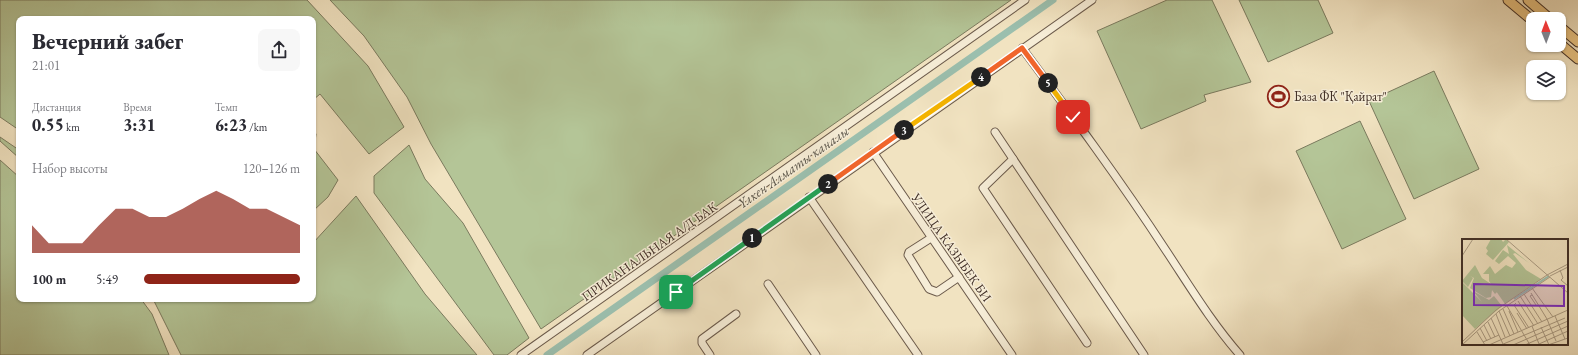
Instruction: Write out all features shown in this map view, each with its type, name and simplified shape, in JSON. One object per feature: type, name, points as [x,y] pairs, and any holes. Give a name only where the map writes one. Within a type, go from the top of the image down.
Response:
[{"type":"main road","points":[[1508,0],[1526,15]]},
{"type":"main road","points":[[1528,0],[1542,12]]},
{"type":"main road","points":[[1566,32],[1578,42]]},
{"type":"main road","points":[[1566,49],[1578,59]]},
{"type":"street","name":"ПРИКАНАЛЬНАЯ А/Д БАК","points":[[521,355],[1025,0]]},
{"type":"street","points":[[587,355],[873,152],[1092,0]]},
{"type":"street","points":[[1022,48],[1073,117],[1165,249],[1184,280],[1240,355]]},
{"type":"street","points":[[995,132],[1144,355]]},
{"type":"street","name":"УЛИЦА КАЗЫБЕК БИ","points":[[873,152],[1012,355]]},
{"type":"street","points":[[1013,159],[983,188],[1087,343]]},
{"type":"street","points":[[809,197],[918,355]]},
{"type":"street","points":[[931,238],[909,252],[908,256],[929,289],[937,292],[958,277]]},
{"type":"street","points":[[768,284],[816,355]]},
{"type":"street","points":[[710,355],[702,344],[702,339],[736,314]]},
{"type":"green space","points":[[0,0],[307,0],[368,66],[404,127],[369,154],[320,94],[316,97],[316,16],[16,16],[16,128],[0,117]]},
{"type":"green space","points":[[330,0],[1011,0],[541,329],[431,144],[407,97],[364,36]]},
{"type":"green space","points":[[1167,0],[1212,0],[1251,82],[1204,95],[1206,101],[1141,129],[1097,31]]},
{"type":"green space","points":[[1239,0],[1318,0],[1333,33],[1268,62]]},
{"type":"green space","points":[[1434,71],[1479,169],[1414,199],[1369,101]]},
{"type":"green space","points":[[1360,121],[1406,219],[1342,249],[1296,151]]},
{"type":"green space","points":[[0,137],[16,148],[16,155],[0,141]]},
{"type":"green space","points":[[409,145],[425,179],[463,223],[529,338],[507,355],[494,355],[374,193],[374,176]]},
{"type":"green space","points":[[316,152],[338,180],[328,197],[316,208]]},
{"type":"green space","points":[[0,160],[16,174],[16,302],[143,302],[152,314],[169,355],[0,355]]},
{"type":"green space","points":[[356,196],[425,294],[477,355],[181,355],[154,302],[316,302],[316,240]]},
{"type":"waterway","name":"Үлкен Алматы каналы","points":[[547,355],[1053,0]]},
{"type":"place","name":"База ФК \"Қайрат\"","points":[[1278,96]]},
{"type":"route","points":[[676,292],[1022,48],[1073,117]]}]
